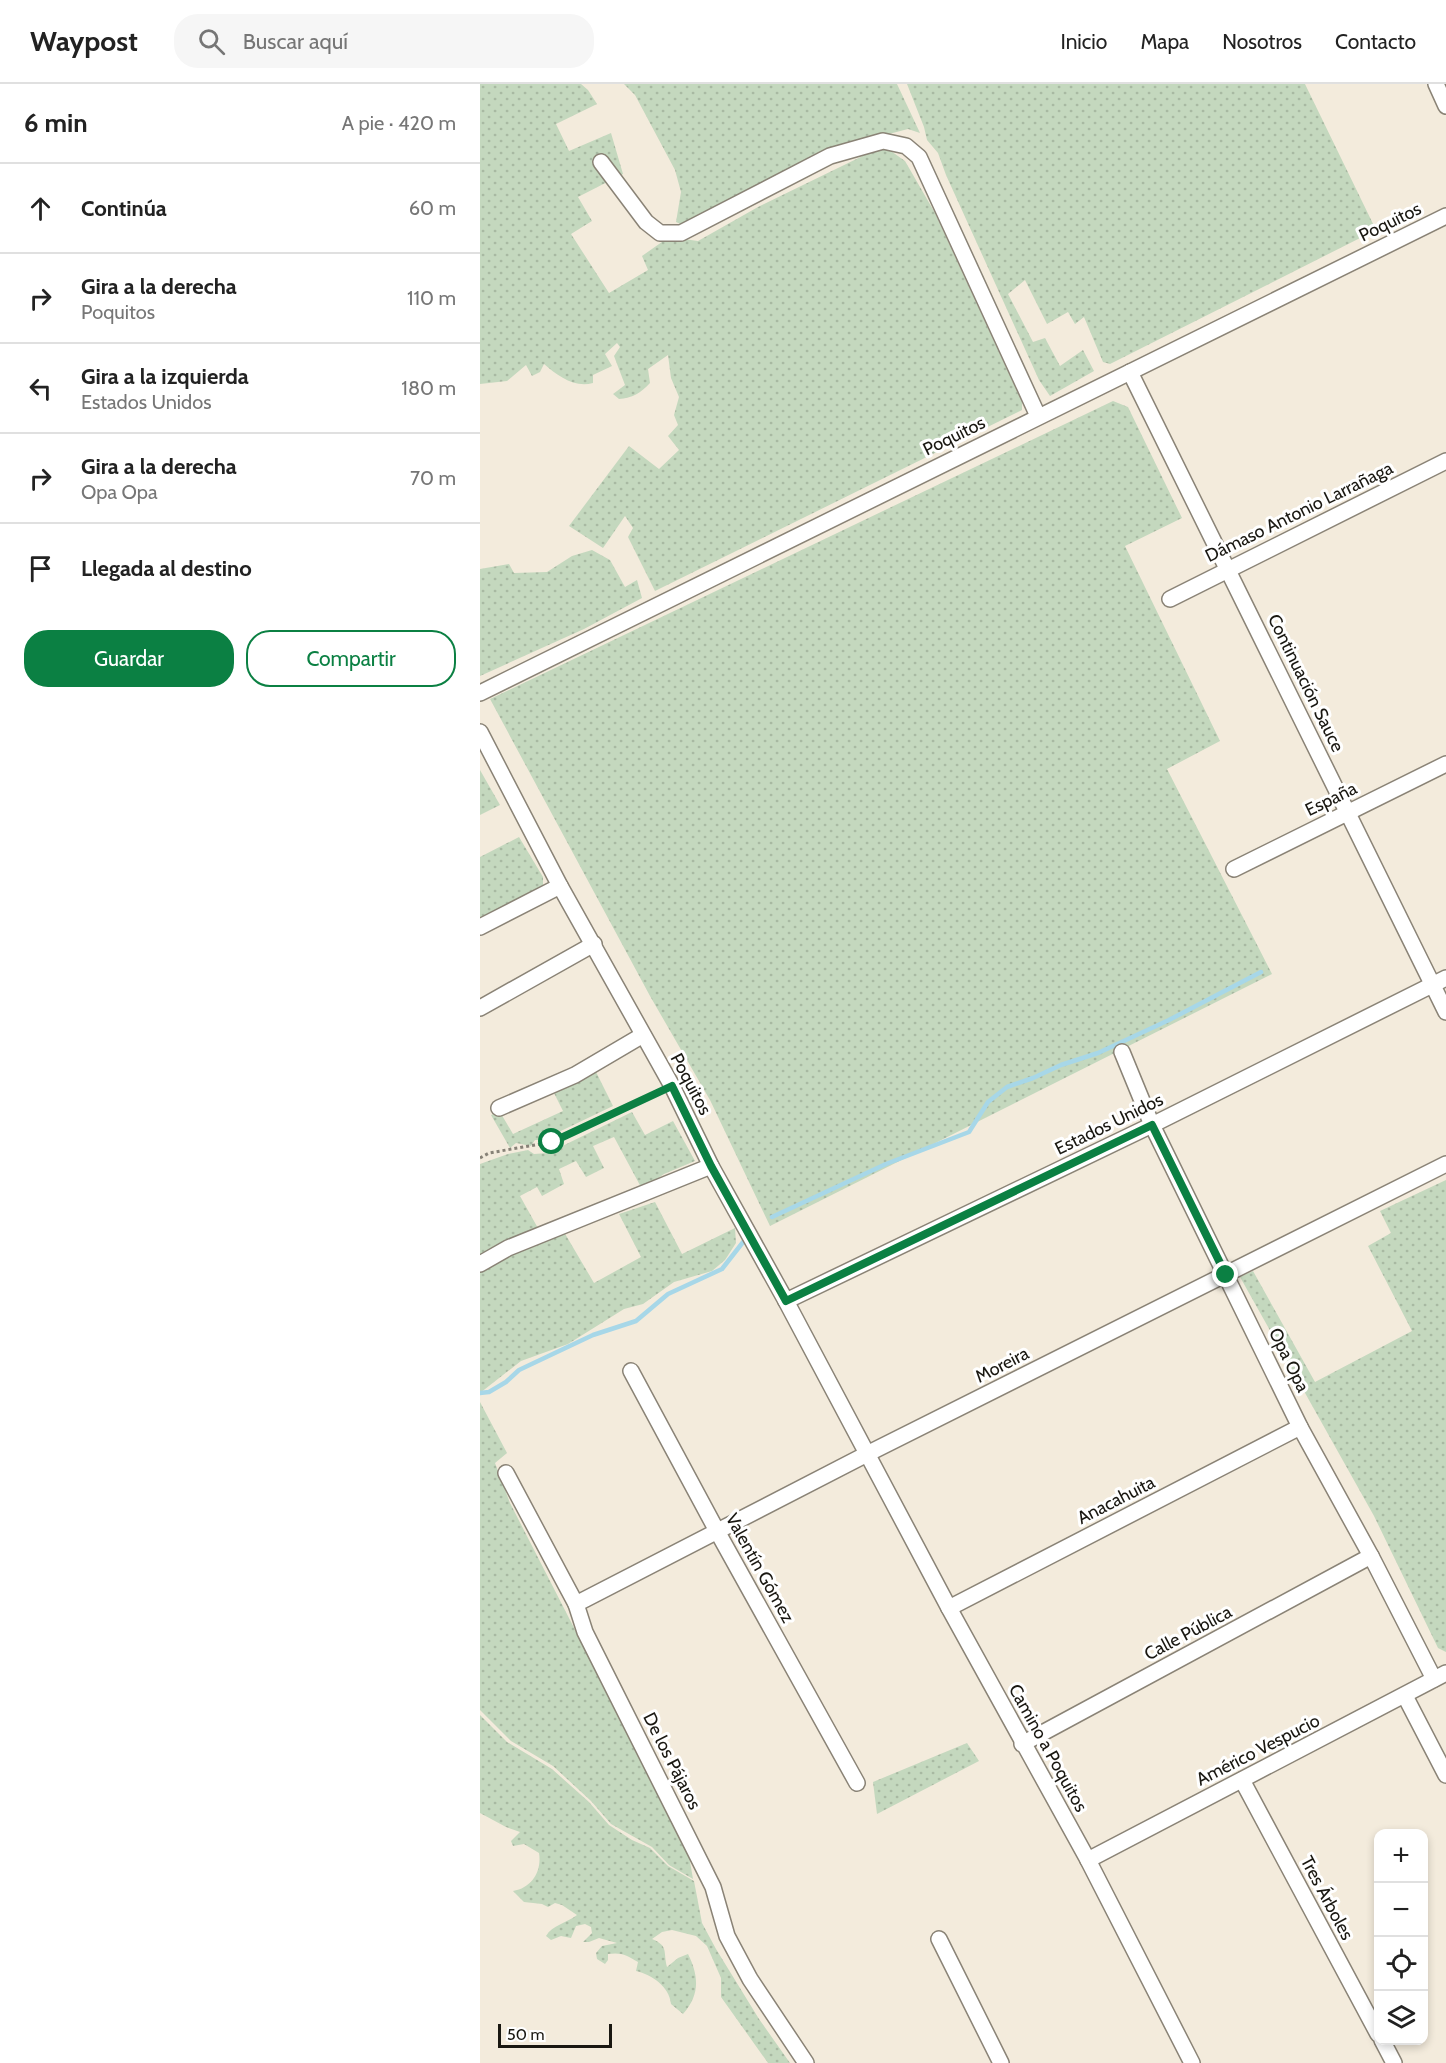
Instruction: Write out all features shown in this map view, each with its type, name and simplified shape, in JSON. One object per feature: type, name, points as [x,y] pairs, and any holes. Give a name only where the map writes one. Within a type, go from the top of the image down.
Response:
[{"type":"street","points":[[1436,84],[1446,106]]},
{"type":"street","points":[[601,162],[646,222],[660,233],[681,233],[830,156],[883,141],[906,146],[919,157],[1038,416]]},
{"type":"street","name":"Poquitos","points":[[480,693],[1446,216]]},
{"type":"street","name":"Continuación Sauce","points":[[1130,372],[1348,812],[1439,981],[1446,1012]]},
{"type":"street","name":"Dámaso Antonio Larrañaga","points":[[1170,599],[1446,461]]},
{"type":"street","name":"Poquitos","points":[[480,732],[560,886],[672,1086],[711,1166],[867,1454]]},
{"type":"street","name":"España","points":[[1234,869],[1446,764]]},
{"type":"street","points":[[480,927],[560,886]]},
{"type":"street","points":[[480,1008],[594,944]]},
{"type":"street","name":"Estados Unidos","points":[[786,1301],[1152,1125],[1439,981]]},
{"type":"street","points":[[499,1108],[575,1075],[643,1035]]},
{"type":"street","name":"Opa Opa","points":[[1122,1052],[1152,1125],[1300,1427],[1440,1676]]},
{"type":"street","name":"Moreira","points":[[576,1604],[867,1454],[1446,1164]]},
{"type":"street","points":[[480,1264],[508,1248],[711,1166]]},
{"type":"street","name":"Valentín Gómez","points":[[631,1371],[717,1531],[858,1783]]},
{"type":"street","name":"Anacahuita","points":[[949,1608],[1300,1427]]},
{"type":"street","name":"Camino a Poquitos","points":[[867,1454],[1022,1744],[1088,1860],[1192,2063]]},
{"type":"street","name":"De los Pájaros","points":[[506,1473],[576,1604],[585,1632],[713,1887],[727,1936],[750,1979],[806,2063]]},
{"type":"street","name":"Calle Pública","points":[[1022,1744],[1371,1556]]},
{"type":"street","name":"Américo Vespucio","points":[[1088,1860],[1440,1676]]},
{"type":"street","points":[[1404,1696],[1446,1775]]},
{"type":"street","name":"Tres Árboles","points":[[1242,1780],[1374,2027]]},
{"type":"street","points":[[939,1939],[1001,2063]]},
{"type":"street","points":[[1385,2045],[1394,2063]]},
{"type":"path","points":[[480,1158],[489,1153],[552,1142],[672,1086]]},
{"type":"green space","points":[[480,84],[581,84],[597,104],[556,124],[569,151],[611,133],[623,174],[578,197],[592,221],[571,234],[609,293],[648,270],[642,256],[669,237],[698,241],[758,207],[879,148],[888,149],[905,161],[935,213],[1022,402],[1022,410],[655,591],[628,537],[633,528],[625,516],[603,548],[569,526],[629,446],[659,469],[679,450],[668,436],[678,425],[674,415],[679,397],[671,378],[668,355],[648,369],[650,383],[647,387],[636,394],[619,399],[613,394],[625,385],[614,356],[620,347],[617,343],[605,354],[612,366],[593,375],[593,383],[573,382],[561,377],[544,364],[540,372],[532,376],[526,365],[507,381],[480,384]]},
{"type":"green space","points":[[624,84],[897,84],[920,133],[908,129],[885,135],[730,217],[702,228],[687,227],[676,222],[681,192],[675,170],[635,95]]},
{"type":"green space","points":[[907,84],[1305,84],[1376,230],[1110,364],[1103,362],[1084,317],[1075,324],[1068,312],[1047,324],[1025,280],[1008,294],[1033,342],[1045,338],[1060,366],[1083,350],[1094,371],[1050,396],[1039,380],[938,153],[927,140]]},
{"type":"green space","points":[[1113,401],[1128,407],[1182,518],[1125,546],[1220,741],[1167,769],[1272,974],[770,1226],[710,1100],[650,996],[490,699]]},
{"type":"green space","points":[[592,550],[610,560],[625,587],[637,580],[642,598],[584,629],[480,676],[480,569],[509,564],[514,573],[547,572],[572,556]]},
{"type":"green space","points":[[480,770],[500,805],[480,815]]},
{"type":"green space","points":[[519,837],[543,877],[543,885],[480,921],[480,857]]},
{"type":"green space","points":[[596,1072],[613,1106],[542,1140],[535,1140],[531,1146],[516,1143],[510,1148],[491,1115],[500,1112],[513,1134],[563,1111],[552,1089]]},
{"type":"green space","points":[[632,1112],[645,1135],[673,1121],[695,1161],[664,1174],[642,1189],[614,1137],[593,1146],[604,1168],[586,1177],[576,1161],[559,1169],[564,1184],[542,1196],[537,1187],[520,1196],[544,1239],[553,1239],[564,1232],[594,1283],[641,1257],[619,1214],[655,1202],[682,1254],[735,1228],[736,1243],[725,1260],[712,1271],[674,1282],[643,1304],[624,1309],[568,1344],[521,1361],[480,1393],[480,1164],[528,1150],[534,1154],[548,1153]]},
{"type":"green space","points":[[1446,1180],[1446,1652],[1438,1648],[1374,1516],[1240,1277],[1253,1271],[1315,1382],[1412,1331],[1368,1246],[1391,1233],[1380,1211]]},
{"type":"green space","points":[[480,1402],[507,1453],[495,1463],[510,1503],[688,1850],[693,1879],[669,1865],[652,1847],[611,1824],[591,1801],[553,1766],[511,1741],[480,1710]]},
{"type":"green space","points":[[480,1715],[507,1742],[552,1769],[589,1802],[609,1825],[632,1840],[650,1848],[668,1866],[694,1881],[702,1923],[759,2019],[790,2063],[768,2063],[721,1997],[721,1978],[707,1946],[696,1936],[672,1930],[662,1932],[652,1939],[663,1947],[667,1967],[678,1958],[688,1954],[692,1962],[696,1978],[695,1992],[689,2007],[683,2014],[671,2004],[667,1992],[659,1982],[636,1971],[638,1962],[617,1953],[608,1954],[605,1964],[597,1959],[596,1953],[602,1946],[617,1943],[599,1938],[583,1942],[592,1933],[591,1927],[585,1924],[576,1926],[571,1938],[561,1936],[551,1940],[546,1936],[552,1929],[577,1915],[555,1903],[548,1907],[524,1902],[513,1891],[526,1886],[534,1878],[539,1866],[539,1853],[524,1844],[513,1846],[511,1841],[520,1832],[480,1813]]},
{"type":"green space","points":[[967,1743],[979,1761],[877,1814],[873,1782]]},
{"type":"waterway","points":[[772,1217],[886,1164],[969,1132],[988,1102],[1007,1087],[1098,1053],[1169,1020],[1261,972]]},
{"type":"waterway","points":[[480,1393],[489,1392],[506,1382],[519,1370],[593,1335],[636,1321],[668,1294],[722,1269],[747,1237]]},
{"type":"route","points":[[552,1142],[672,1086],[711,1166],[786,1301],[1152,1125],[1226,1275]]}]
